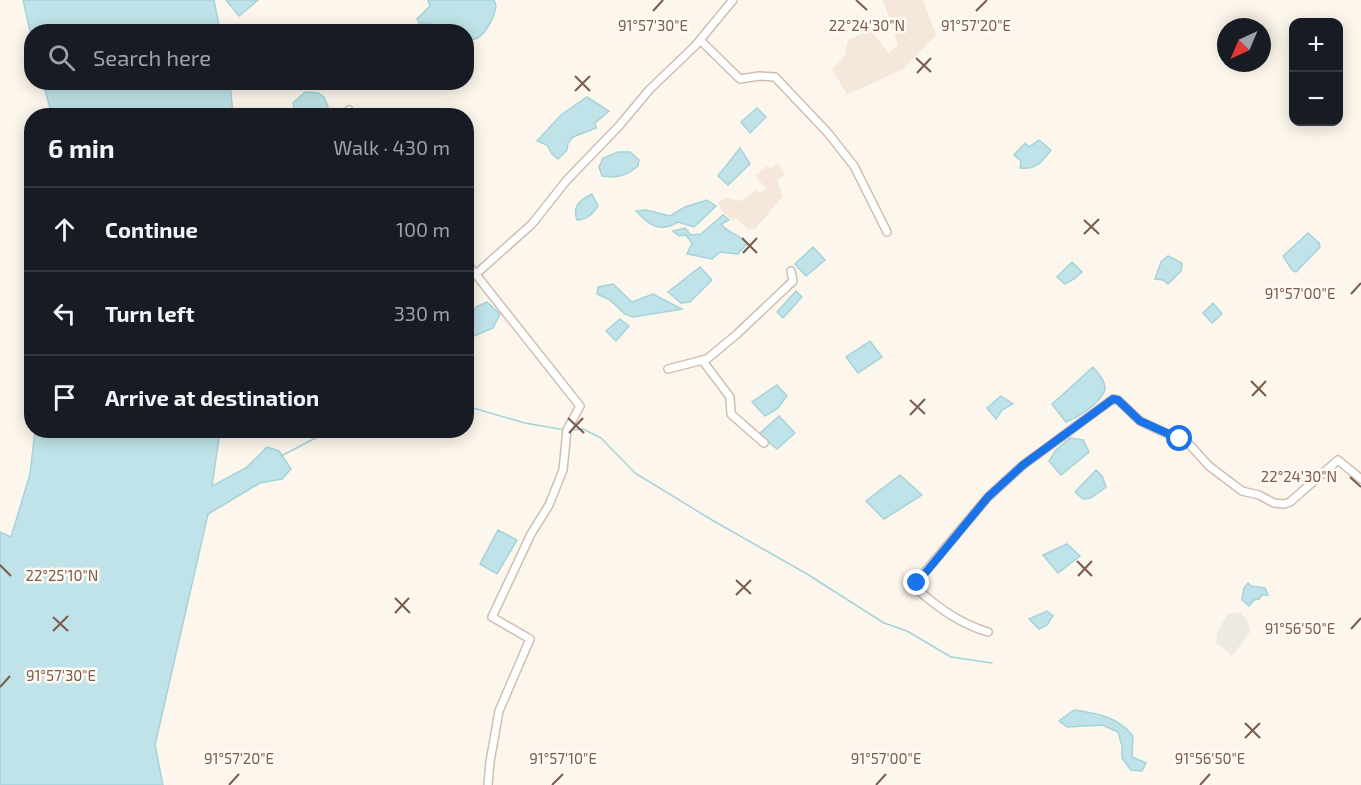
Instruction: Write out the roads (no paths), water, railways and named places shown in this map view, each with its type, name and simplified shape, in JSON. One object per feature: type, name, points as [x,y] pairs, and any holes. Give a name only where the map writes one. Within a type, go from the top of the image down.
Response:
[{"type":"street","points":[[476,274],[532,224],[566,181],[619,126],[650,88],[700,40],[733,0]]},
{"type":"street","points":[[700,40],[740,79],[759,76],[775,77],[828,133],[854,166],[887,232]]},
{"type":"street","points":[[668,369],[707,359],[794,281],[791,271]]},
{"type":"street","points":[[474,272],[580,406],[567,430],[562,470],[549,504],[531,534],[492,617],[530,639],[499,711],[488,785]]},
{"type":"street","points":[[702,360],[730,397],[731,414],[764,443]]},
{"type":"street","points":[[988,632],[972,627],[947,614],[919,591],[916,587],[919,579],[988,497],[1023,465],[1113,399],[1118,400],[1140,421],[1189,444],[1209,466],[1242,491],[1274,502],[1284,504],[1290,502],[1338,460],[1361,479]]},
{"type":"water","points":[[23,0],[214,0],[219,24],[28,24]]},
{"type":"water","points":[[226,0],[258,0],[239,16]]},
{"type":"water","points":[[428,0],[494,0],[496,6],[486,29],[474,39],[474,24],[419,23],[417,19],[430,6]]},
{"type":"water","points":[[45,90],[231,90],[232,108],[50,108]]},
{"type":"water","points":[[305,92],[318,93],[324,97],[328,107],[294,108],[293,103]]},
{"type":"water","points":[[587,97],[609,111],[595,123],[596,128],[573,137],[568,143],[567,150],[558,159],[547,145],[537,141],[561,115]]},
{"type":"water","points":[[757,108],[766,117],[750,133],[741,122]]},
{"type":"water","points":[[1039,140],[1051,150],[1038,164],[1030,168],[1020,168],[1021,161],[1014,155],[1025,143],[1029,147]]},
{"type":"water","points":[[740,148],[750,164],[728,185],[718,176]]},
{"type":"water","points":[[618,152],[630,152],[639,160],[638,166],[622,176],[602,176],[599,167],[603,158]]},
{"type":"water","points":[[592,194],[598,206],[589,216],[577,220],[576,207]]},
{"type":"water","points":[[707,200],[716,206],[694,227],[678,222],[666,227],[656,226],[646,221],[636,211],[646,210],[670,216],[685,207]]},
{"type":"water","points":[[723,215],[729,220],[721,224],[747,244],[738,254],[720,252],[712,259],[687,254],[692,243],[686,235],[679,236],[673,231],[685,228],[691,235],[701,234]]},
{"type":"water","points":[[1308,233],[1319,243],[1320,247],[1296,272],[1292,270],[1283,256]]},
{"type":"water","points":[[813,247],[825,260],[806,276],[795,264]]},
{"type":"water","points":[[1168,256],[1182,263],[1181,271],[1168,284],[1163,280],[1155,279],[1161,262]]},
{"type":"water","points":[[1072,262],[1082,272],[1065,284],[1057,277]]},
{"type":"water","points":[[700,267],[712,280],[690,302],[681,303],[668,292]]},
{"type":"water","points":[[613,284],[632,302],[653,294],[682,309],[633,317],[625,314],[610,300],[597,294],[598,287]]},
{"type":"water","points":[[796,291],[802,297],[783,318],[777,312]]},
{"type":"water","points":[[487,302],[500,314],[493,328],[474,336],[474,310]]},
{"type":"water","points":[[1213,303],[1222,314],[1212,323],[1203,313]]},
{"type":"water","points":[[620,319],[629,326],[616,341],[606,331]]},
{"type":"water","points":[[870,341],[882,357],[858,373],[846,357]]},
{"type":"water","points":[[1093,367],[1104,383],[1102,397],[1079,416],[1066,422],[1052,404]]},
{"type":"water","points":[[777,385],[787,396],[777,409],[765,416],[752,402]]},
{"type":"water","points":[[1001,396],[1013,404],[1002,410],[996,419],[987,408]]},
{"type":"water","points":[[779,416],[795,433],[777,449],[759,434]]},
{"type":"water","points":[[34,438],[219,438],[212,486],[246,468],[267,447],[279,451],[291,469],[282,479],[260,483],[208,514],[155,745],[163,785],[0,785],[0,532],[11,537],[30,474]]},
{"type":"water","points":[[1070,438],[1083,440],[1089,452],[1061,475],[1049,461],[1056,450]]},
{"type":"water","points":[[1096,470],[1102,476],[1106,487],[1091,498],[1083,499],[1075,492]]},
{"type":"water","points":[[900,475],[922,495],[884,519],[866,501]]},
{"type":"water","points":[[498,530],[517,540],[497,574],[480,564]]},
{"type":"water","points":[[1067,544],[1080,556],[1058,573],[1043,555]]},
{"type":"water","points":[[1248,583],[1251,586],[1265,588],[1268,595],[1262,595],[1249,606],[1242,600],[1244,588]]},
{"type":"water","points":[[1047,611],[1053,616],[1047,625],[1039,629],[1029,619]]},
{"type":"water","points":[[1074,710],[1106,717],[1121,724],[1133,736],[1132,757],[1146,763],[1142,771],[1131,770],[1122,758],[1122,746],[1118,732],[1102,725],[1067,727],[1059,721]]},
{"type":"waterway","points":[[474,408],[525,423],[565,430]]},
{"type":"waterway","points":[[569,430],[583,429],[601,438],[635,473],[807,574],[884,623],[907,631],[951,657],[992,663]]},
{"type":"waterway","points":[[281,456],[316,438]]}]
